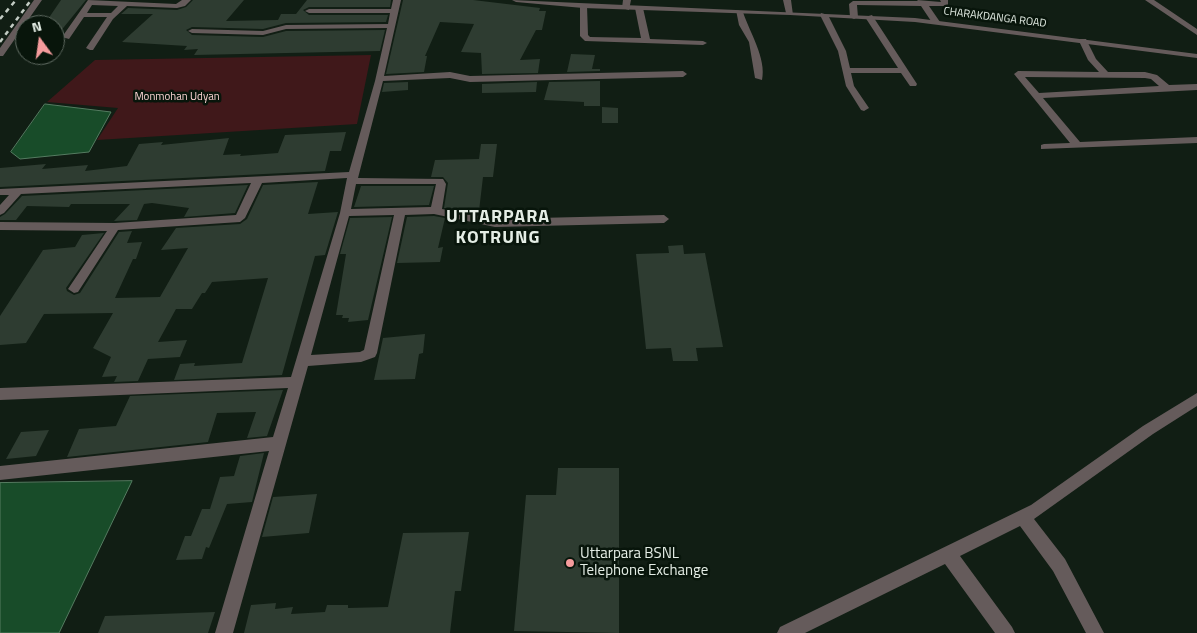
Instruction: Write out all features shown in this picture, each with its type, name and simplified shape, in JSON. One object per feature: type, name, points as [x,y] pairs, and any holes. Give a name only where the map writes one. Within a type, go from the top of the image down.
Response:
[{"type":"street","points":[[0,54],[38,0]]},
{"type":"street","points":[[66,37],[91,1],[177,6],[187,0]]},
{"type":"street","name":"CHARAKDANGA ROAD","points":[[516,0],[583,6],[627,4],[639,8],[790,13],[936,22],[1197,56]]},
{"type":"street","points":[[786,0],[790,13]]},
{"type":"street","points":[[854,17],[852,4],[856,2],[945,4],[944,0]]},
{"type":"street","points":[[1149,0],[1197,33]]},
{"type":"street","points":[[922,2],[936,22]]},
{"type":"street","points":[[90,48],[113,15],[126,3]]},
{"type":"street","points":[[224,633],[345,213],[352,178],[380,79],[396,5],[310,11]]},
{"type":"street","points":[[583,6],[585,38],[703,43]]},
{"type":"street","points":[[639,8],[646,41]]},
{"type":"street","points":[[739,12],[742,24],[753,42],[759,78]]},
{"type":"street","points":[[82,15],[113,15]]},
{"type":"street","points":[[824,15],[842,51],[850,86],[864,108]]},
{"type":"street","points":[[869,17],[913,84]]},
{"type":"street","points":[[192,31],[263,33],[283,27],[391,26]]},
{"type":"street","points":[[1083,41],[1092,60],[1105,74]]},
{"type":"street","points":[[848,71],[904,70]]},
{"type":"street","points":[[380,79],[450,75],[470,79],[683,74]]},
{"type":"street","points":[[1078,146],[1018,74],[1150,76],[1167,88]]},
{"type":"street","points":[[1035,96],[1197,87]]},
{"type":"street","points":[[1044,147],[1197,140]]},
{"type":"street","points":[[0,192],[17,193],[258,179],[352,178],[439,181],[441,184],[436,210]]},
{"type":"street","points":[[0,226],[115,227],[240,218],[258,179]]},
{"type":"street","points":[[0,211],[17,193]]},
{"type":"street","points":[[345,213],[436,210],[441,213],[495,223],[664,219]]},
{"type":"street","points":[[303,361],[369,354],[400,211]]},
{"type":"street","points":[[74,289],[115,227]]},
{"type":"street","points":[[0,394],[297,382]]},
{"type":"street","points":[[790,633],[1037,510],[1148,430],[1197,399]]},
{"type":"street","points":[[0,473],[280,443]]},
{"type":"street","points":[[1023,518],[1059,565],[1095,633]]},
{"type":"street","points":[[948,554],[1006,633]]},
{"type":"green space","name":"Monmohan Udyan","points":[[371,55],[357,124],[97,140],[118,108],[47,102],[95,60]]},
{"type":"shaded area","points":[[45,104],[111,112],[89,152],[20,159],[11,152]]},
{"type":"shaded area","points":[[132,481],[59,633],[0,633],[0,483]]},
{"type":"building","points":[[61,0],[86,0],[65,26],[65,15],[51,15]]},
{"type":"building","points":[[193,0],[244,0],[226,21],[278,20],[281,14],[296,14],[307,0],[391,0],[390,7],[309,7],[303,10],[309,15],[388,15],[386,22],[286,23],[263,29],[192,27],[186,30],[192,35],[263,37],[286,31],[385,30],[380,51],[194,55],[198,49],[184,50],[187,46],[122,42],[153,14],[121,14],[128,8],[177,10],[186,7]]},
{"type":"building","points":[[403,0],[473,0],[540,8],[539,11],[546,11],[542,30],[536,30],[520,60],[540,59],[538,73],[482,74],[481,53],[461,52],[474,24],[440,22],[425,56],[427,56],[424,72],[386,74]]},
{"type":"building","points":[[571,54],[595,55],[592,69],[600,69],[600,71],[567,72]]},
{"type":"building","points":[[600,81],[600,106],[584,106],[584,102],[544,100],[549,82]]},
{"type":"building","points":[[408,82],[408,90],[382,92],[384,83]]},
{"type":"building","points":[[537,82],[536,92],[482,93],[482,84]]},
{"type":"building","points":[[602,107],[618,108],[618,123],[602,123]]},
{"type":"building","points":[[346,132],[341,151],[330,151],[325,171],[0,187],[0,168],[46,164],[42,169],[88,165],[85,171],[127,166],[139,144],[163,142],[161,145],[229,138],[223,155],[241,154],[240,156],[278,153],[285,135]]},
{"type":"building","points":[[481,144],[497,144],[493,177],[483,177],[479,211],[444,208],[448,183],[443,177],[431,177],[435,160],[479,159]]},
{"type":"building","points":[[318,182],[308,214],[338,212],[325,255],[315,256],[282,375],[174,380],[180,364],[195,363],[194,366],[242,363],[268,278],[212,282],[192,309],[176,309],[158,342],[187,340],[180,357],[148,359],[138,381],[114,382],[117,376],[102,377],[111,357],[93,348],[113,313],[44,314],[26,343],[0,345],[0,316],[43,250],[75,247],[82,235],[104,233],[66,288],[67,291],[74,295],[80,293],[119,232],[132,231],[127,243],[142,242],[136,259],[133,259],[115,298],[160,297],[188,248],[161,250],[176,228],[240,224],[247,219],[263,185]]},
{"type":"building","points":[[248,185],[235,213],[184,217],[189,208],[152,203],[144,204],[137,220],[114,221],[130,204],[71,204],[69,207],[27,206],[16,220],[0,220],[0,217],[22,196]]},
{"type":"building","points":[[361,186],[434,186],[429,205],[354,207]]},
{"type":"building","points":[[434,216],[445,218],[438,248],[443,247],[440,262],[397,263],[407,217]]},
{"type":"building","points":[[392,217],[368,320],[348,322],[349,318],[342,318],[343,315],[336,315],[346,254],[340,254],[350,218]]},
{"type":"building","points":[[683,245],[684,254],[705,253],[723,347],[696,348],[698,361],[673,361],[671,348],[646,349],[636,254],[669,253],[668,246]]},
{"type":"building","points":[[425,334],[423,353],[419,354],[415,379],[374,380],[383,338]]},
{"type":"building","points":[[283,390],[267,436],[247,438],[256,412],[217,413],[208,442],[67,457],[79,429],[116,426],[130,396]]},
{"type":"building","points":[[49,430],[36,456],[6,459],[21,432]]},
{"type":"building","points":[[264,453],[252,502],[227,504],[209,548],[206,547],[202,559],[176,560],[185,536],[191,536],[202,509],[210,509],[220,477],[234,476],[240,456]]},
{"type":"building","name":"Uttarpara BSNL Telephone Exchange","points":[[558,468],[619,468],[619,633],[514,631],[526,495],[556,495]]},
{"type":"building","points":[[317,494],[309,533],[262,537],[273,497]]},
{"type":"building","points":[[469,532],[461,591],[455,591],[450,633],[244,633],[251,605],[276,603],[275,609],[293,607],[291,614],[325,612],[327,605],[348,605],[348,608],[388,607],[403,533]]},
{"type":"building","points":[[215,612],[208,633],[98,633],[105,616]]},
{"type":"railway","points":[[0,19],[16,0]]},
{"type":"railway","points":[[0,42],[31,0]]},
{"type":"place","name":"Uttarpara BSNL Telephone Exchange","points":[[570,563]]},
{"type":"district","name":"UTTARPARA KOTRUNG","points":[[498,228]]}]
